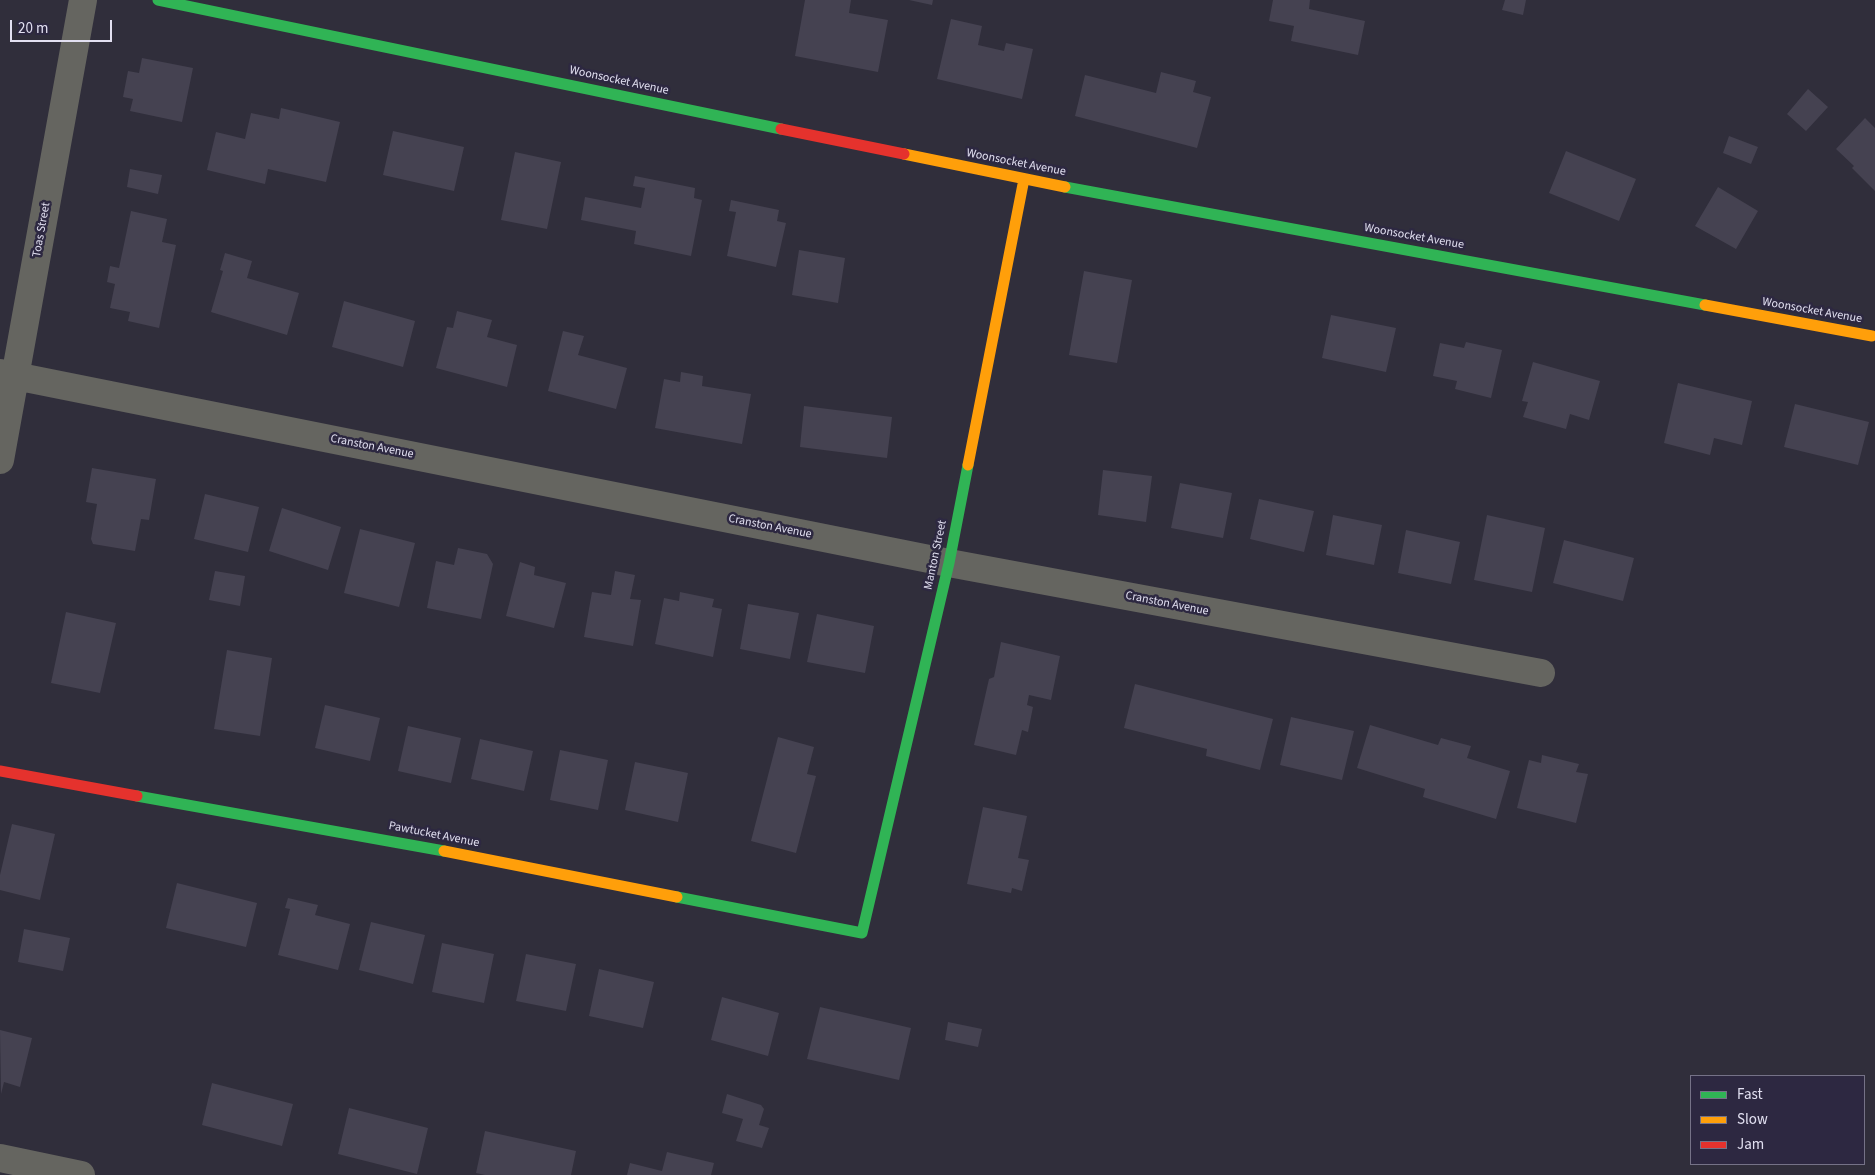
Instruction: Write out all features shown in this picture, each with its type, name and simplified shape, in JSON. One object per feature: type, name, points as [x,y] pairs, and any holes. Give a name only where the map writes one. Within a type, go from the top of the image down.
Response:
[{"type":"street","name":"Toas Street","points":[[0,460],[8,374],[83,0]]},
{"type":"street","name":"Woonsocket Avenue","points":[[158,0],[1024,179],[1872,336]]},
{"type":"street","name":"Manton Street","points":[[862,933],[949,563],[1024,179]]},
{"type":"street","name":"Cranston Avenue","points":[[8,374],[949,563],[1541,673]]},
{"type":"street","name":"Pawtucket Avenue","points":[[0,771],[407,844],[862,933]]},
{"type":"street","points":[[0,1158],[81,1175]]},
{"type":"building","points":[[805,0],[851,0],[849,13],[888,20],[878,72],[795,56]]},
{"type":"building","points":[[909,0],[933,0],[932,5]]},
{"type":"building","points":[[1273,0],[1310,0],[1309,9],[1365,21],[1358,55],[1291,41],[1294,26],[1269,21]]},
{"type":"building","points":[[1505,0],[1526,0],[1523,15],[1502,10]]},
{"type":"building","points":[[951,19],[982,26],[978,45],[1004,51],[1006,43],[1033,49],[1022,99],[937,79]]},
{"type":"building","points":[[142,58],[193,68],[182,122],[130,111],[133,99],[123,97],[128,71],[139,73]]},
{"type":"building","points":[[1161,72],[1196,81],[1193,92],[1211,97],[1197,148],[1075,116],[1085,75],[1156,93]]},
{"type":"building","points":[[1808,89],[1828,107],[1806,131],[1787,114]]},
{"type":"building","points":[[281,108],[340,122],[326,182],[268,169],[265,184],[207,170],[216,132],[245,139],[251,113],[279,119]]},
{"type":"building","points":[[1865,118],[1875,128],[1875,191],[1852,168],[1854,166],[1836,149]]},
{"type":"building","points":[[393,131],[464,147],[454,191],[383,175]]},
{"type":"building","points":[[1729,136],[1758,147],[1751,164],[1723,153]]},
{"type":"building","points":[[1566,151],[1636,179],[1619,221],[1549,193]]},
{"type":"building","points":[[515,152],[561,162],[547,229],[501,220]]},
{"type":"building","points":[[130,169],[162,175],[158,194],[127,187]]},
{"type":"building","points":[[635,176],[695,188],[694,198],[702,200],[691,256],[634,244],[636,231],[581,220],[585,197],[641,208],[645,188],[633,186]]},
{"type":"building","points":[[1718,187],[1758,211],[1736,249],[1695,226]]},
{"type":"building","points":[[731,200],[779,210],[777,221],[786,223],[776,267],[727,256],[736,212],[729,211]]},
{"type":"building","points":[[131,211],[167,219],[162,242],[176,245],[159,328],[128,321],[130,312],[110,308],[115,284],[107,282],[110,266],[119,268]]},
{"type":"building","points":[[799,250],[845,258],[838,303],[792,295]]},
{"type":"building","points":[[225,253],[252,261],[247,278],[299,293],[287,335],[211,312],[223,271],[220,270]]},
{"type":"building","points":[[1084,271],[1132,280],[1117,363],[1069,355]]},
{"type":"building","points":[[344,301],[415,321],[403,367],[332,347]]},
{"type":"building","points":[[457,311],[492,320],[487,337],[517,345],[507,387],[436,368],[447,327],[453,328]]},
{"type":"building","points":[[1331,315],[1396,328],[1386,372],[1322,358]]},
{"type":"building","points":[[563,331],[584,336],[578,355],[627,368],[616,409],[548,391]]},
{"type":"building","points":[[1466,342],[1502,350],[1491,398],[1455,389],[1457,381],[1433,376],[1440,343],[1464,348]]},
{"type":"building","points":[[1533,362],[1600,381],[1589,420],[1570,414],[1566,429],[1523,417],[1528,402],[1522,401]]},
{"type":"building","points":[[681,372],[703,376],[702,386],[751,394],[742,444],[655,428],[664,379],[680,382]]},
{"type":"building","points":[[1678,383],[1752,401],[1742,445],[1714,438],[1710,455],[1664,443]]},
{"type":"building","points":[[1795,404],[1869,422],[1858,465],[1784,447]]},
{"type":"building","points":[[804,406],[892,417],[887,458],[800,447]]},
{"type":"building","points":[[92,468],[156,479],[149,520],[141,519],[135,551],[93,544],[91,539],[97,504],[86,502]]},
{"type":"building","points":[[1103,470],[1152,476],[1146,522],[1098,515]]},
{"type":"building","points":[[1180,483],[1232,493],[1223,538],[1171,528]]},
{"type":"building","points":[[205,494],[259,507],[248,552],[194,539]]},
{"type":"building","points":[[1259,499],[1314,511],[1304,552],[1250,539]]},
{"type":"building","points":[[282,508],[341,527],[328,570],[269,551]]},
{"type":"building","points":[[1333,515],[1382,525],[1374,565],[1326,555]]},
{"type":"building","points":[[1487,515],[1545,528],[1532,592],[1474,580]]},
{"type":"building","points":[[360,529],[415,543],[399,607],[344,593]]},
{"type":"building","points":[[1406,530],[1460,542],[1451,584],[1398,573]]},
{"type":"building","points":[[1564,540],[1634,558],[1623,601],[1553,583]]},
{"type":"building","points":[[458,548],[487,554],[493,564],[481,619],[427,608],[436,561],[454,565]]},
{"type":"building","points":[[520,562],[535,567],[534,575],[566,583],[554,628],[506,616]]},
{"type":"building","points":[[215,571],[245,576],[240,606],[209,600]]},
{"type":"building","points":[[615,571],[635,575],[630,599],[641,600],[633,646],[584,637],[592,592],[611,595]]},
{"type":"building","points":[[680,592],[714,599],[712,607],[722,609],[713,657],[655,644],[664,598],[679,601]]},
{"type":"building","points":[[748,604],[799,613],[790,659],[740,649]]},
{"type":"building","points":[[66,612],[116,623],[100,693],[51,683]]},
{"type":"building","points":[[817,614],[874,626],[865,673],[807,662]]},
{"type":"building","points":[[1001,642],[1060,656],[1051,700],[1029,695],[1027,705],[1033,707],[1028,732],[1022,730],[1016,755],[974,745],[989,679],[994,677]]},
{"type":"building","points":[[227,650],[272,658],[260,736],[214,729]]},
{"type":"building","points":[[1135,684],[1273,719],[1260,770],[1206,756],[1207,749],[1124,728]]},
{"type":"building","points":[[325,705],[380,718],[370,761],[315,748]]},
{"type":"building","points":[[1291,717],[1354,731],[1342,780],[1280,765]]},
{"type":"building","points":[[1370,725],[1438,745],[1441,738],[1471,746],[1467,758],[1510,771],[1496,819],[1423,797],[1425,789],[1357,768]]},
{"type":"building","points":[[408,726],[461,738],[451,783],[398,771]]},
{"type":"building","points":[[778,737],[814,747],[807,774],[816,776],[796,853],[751,841]]},
{"type":"building","points":[[480,739],[533,751],[524,791],[471,779]]},
{"type":"building","points":[[560,750],[608,760],[598,810],[550,800]]},
{"type":"building","points":[[1542,755],[1579,764],[1576,772],[1588,774],[1576,823],[1517,808],[1529,760],[1541,763]]},
{"type":"building","points":[[635,762],[688,773],[678,822],[625,810]]},
{"type":"building","points":[[983,807],[1027,816],[1018,858],[1029,860],[1022,891],[1012,888],[1011,893],[967,884]]},
{"type":"building","points":[[12,824],[55,834],[40,900],[0,890],[0,875]]},
{"type":"building","points":[[177,883],[257,903],[246,947],[166,928]]},
{"type":"building","points":[[288,898],[318,905],[315,915],[350,924],[338,970],[278,955],[290,909],[285,908]]},
{"type":"building","points":[[371,922],[425,935],[413,984],[359,970]]},
{"type":"building","points":[[24,929],[70,938],[63,971],[18,962]]},
{"type":"building","points":[[442,943],[494,954],[484,1003],[432,992]]},
{"type":"building","points":[[526,954],[576,964],[566,1011],[516,1001]]},
{"type":"building","points":[[599,969],[654,982],[643,1028],[589,1016]]},
{"type":"building","points":[[722,997],[779,1013],[768,1056],[711,1040]]},
{"type":"building","points":[[820,1007],[911,1028],[899,1080],[807,1059]]},
{"type":"building","points":[[948,1022],[982,1029],[978,1047],[945,1040]]},
{"type":"building","points":[[0,1030],[32,1038],[20,1087],[4,1082],[1,1094]]},
{"type":"building","points":[[212,1083],[293,1104],[282,1146],[202,1125]]},
{"type":"building","points":[[727,1094],[761,1105],[764,1109],[759,1125],[769,1128],[762,1148],[736,1141],[743,1119],[722,1113]]},
{"type":"building","points":[[349,1108],[428,1128],[417,1174],[338,1154]]},
{"type":"building","points":[[485,1131],[576,1151],[571,1175],[485,1175],[476,1173]]},
{"type":"building","points":[[667,1152],[714,1163],[711,1175],[627,1175],[630,1163],[662,1171]]},
{"type":"traffic: fast","points":[[158,0],[781,129]]},
{"type":"traffic: fast","points":[[1065,187],[1705,305]]},
{"type":"traffic: fast","points":[[677,897],[862,933],[949,563],[968,465]]},
{"type":"traffic: fast","points":[[137,796],[444,851]]},
{"type":"traffic: slow","points":[[904,154],[1065,187]]},
{"type":"traffic: slow","points":[[968,465],[1024,179]]},
{"type":"traffic: slow","points":[[1705,305],[1872,336]]},
{"type":"traffic: slow","points":[[444,851],[677,897]]},
{"type":"traffic: jam","points":[[781,129],[904,154]]},
{"type":"traffic: jam","points":[[0,771],[137,796]]}]
